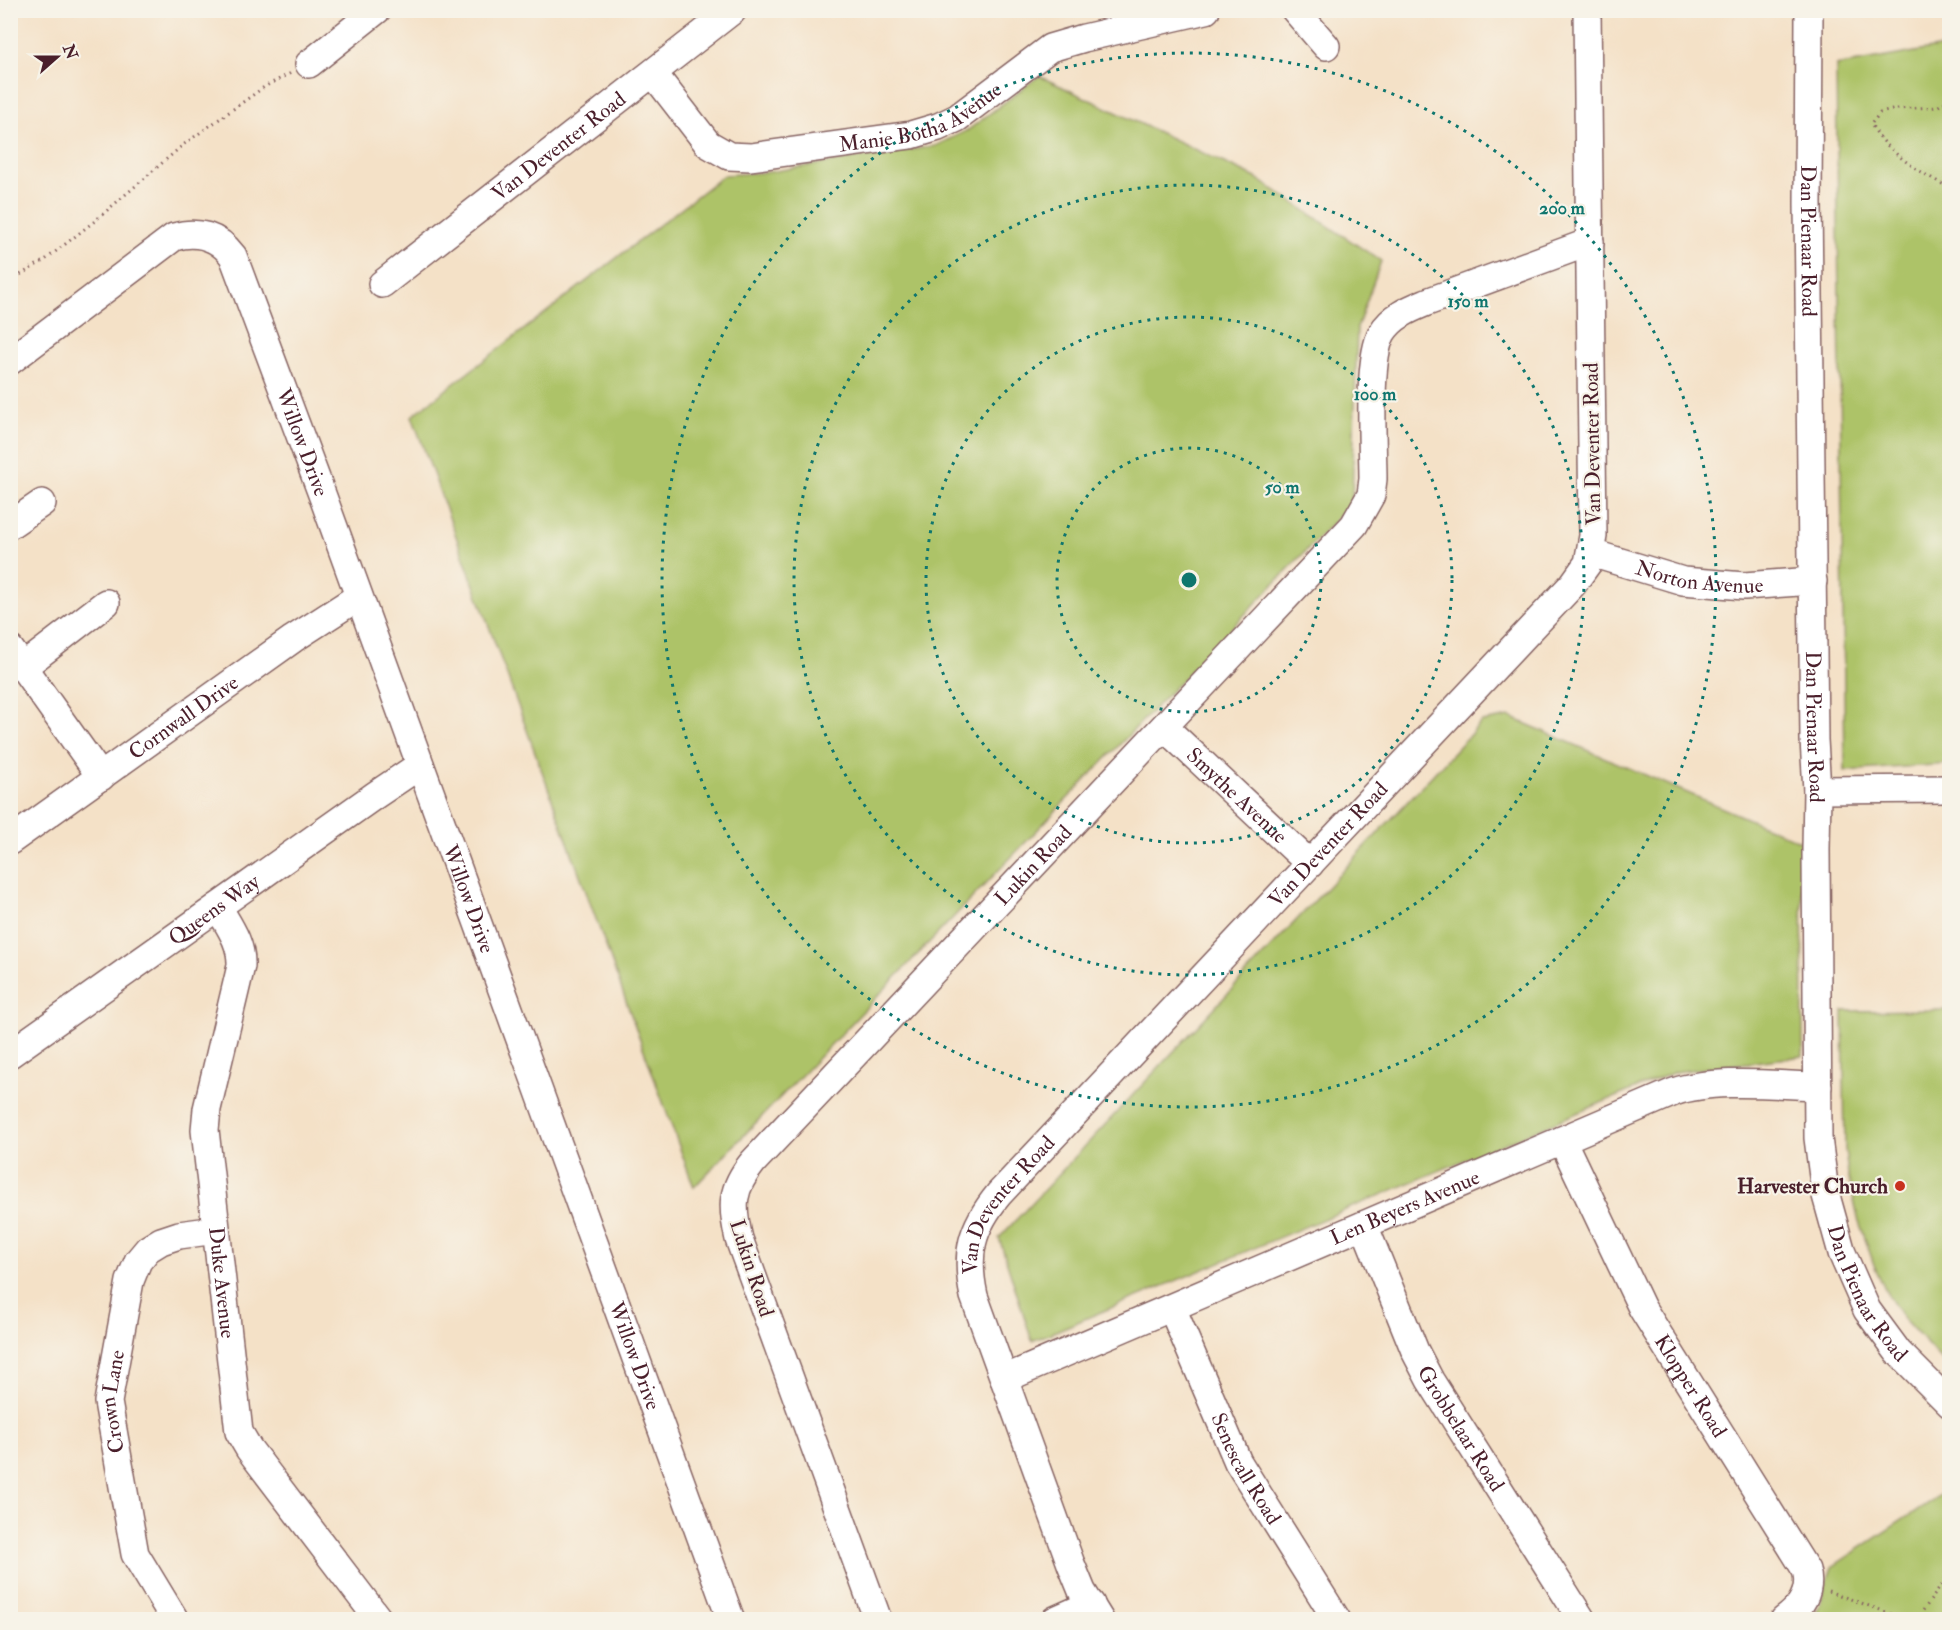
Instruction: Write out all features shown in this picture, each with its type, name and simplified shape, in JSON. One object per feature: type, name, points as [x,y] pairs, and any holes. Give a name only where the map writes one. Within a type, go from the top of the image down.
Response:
[{"type":"street","points":[[309,64],[377,10]]},
{"type":"street","name":"Van Deventer Road","points":[[382,284],[733,10]]},
{"type":"street","name":"Manie Botha Avenue","points":[[653,73],[708,144],[729,156],[760,157],[911,135],[928,130],[965,112],[1050,48],[1206,10]]},
{"type":"street","points":[[1295,10],[1326,46]]},
{"type":"street","name":"Van Deventer Road","points":[[1095,1612],[1082,1591],[1071,1564],[974,1296],[969,1276],[972,1239],[979,1221],[999,1194],[1574,584],[1584,570],[1591,553],[1593,536],[1587,10]]},
{"type":"street","name":"Dan Pienaar Road","points":[[1809,10],[1808,203],[1814,740],[1817,790],[1818,1138],[1822,1173],[1833,1224],[1867,1310],[1906,1361],[1950,1404]]},
{"type":"street","name":"Willow Drive","points":[[10,361],[174,237],[184,234],[205,235],[222,244],[233,256],[731,1620]]},
{"type":"street","name":"Lukin Road","points":[[878,1620],[740,1239],[733,1209],[735,1193],[743,1174],[1354,525],[1371,495],[1374,357],[1382,333],[1390,322],[1417,306],[1590,242]]},
{"type":"street","points":[[10,525],[42,503]]},
{"type":"street","name":"Norton Avenue","points":[[1591,553],[1683,581],[1744,586],[1813,581]]},
{"type":"street","name":"Cornwall Drive","points":[[10,841],[301,634],[358,597]]},
{"type":"street","points":[[101,777],[17,658],[106,603]]},
{"type":"street","name":"Smythe Avenue","points":[[1164,727],[1310,864]]},
{"type":"street","name":"Queens Way","points":[[10,1054],[420,765]]},
{"type":"street","points":[[1817,790],[1950,789]]},
{"type":"street","name":"Duke Avenue","points":[[218,907],[237,938],[241,960],[205,1120],[239,1432],[249,1449],[379,1620]]},
{"type":"street","name":"Len Beyers Avenue","points":[[1004,1379],[1684,1088],[1716,1084],[1818,1086]]},
{"type":"street","name":"Klopper Road","points":[[1562,1140],[1642,1308],[1796,1551],[1806,1570],[1808,1585]]},
{"type":"street","name":"Grobbelaar Road","points":[[1364,1225],[1415,1351],[1430,1380],[1582,1620]]},
{"type":"street","name":"Crown Lane","points":[[175,1620],[135,1554],[108,1402],[130,1281],[138,1261],[148,1249],[161,1241],[178,1235],[216,1230]]},
{"type":"street","name":"Senescall Road","points":[[1172,1308],[1238,1462],[1336,1620]]},
{"type":"street","points":[[1784,1620],[1802,1604],[1808,1585]]},
{"type":"street","points":[[1055,1620],[1095,1612]]},
{"type":"path","points":[[10,281],[45,260],[96,220],[183,145],[264,87],[309,64]]},
{"type":"path","points":[[1950,99],[1936,107],[1896,109],[1880,113],[1871,124],[1894,153],[1950,188]]},
{"type":"path","points":[[1916,1620],[1950,1574]]},
{"type":"path","points":[[1808,1585],[1908,1620]]},
{"type":"green space","points":[[1949,46],[1949,764],[1845,771],[1836,66]]},
{"type":"green space","points":[[1039,76],[1256,178],[1381,261],[1357,328],[1352,503],[694,1187],[412,416],[724,175],[769,172],[935,146],[968,130]]},
{"type":"green space","points":[[1510,717],[1802,842],[1803,1056],[1675,1072],[1032,1341],[999,1238],[1482,722]]},
{"type":"green space","name":"Harvester Church","points":[[1950,1010],[1949,1368],[1904,1319],[1886,1292],[1858,1218],[1848,1175],[1845,1149],[1843,1011]]},
{"type":"green space","points":[[1949,1489],[1949,1619],[1810,1619],[1818,1609],[1832,1567]]},
{"type":"place","name":"Harvester Church","points":[[1900,1186]]}]
